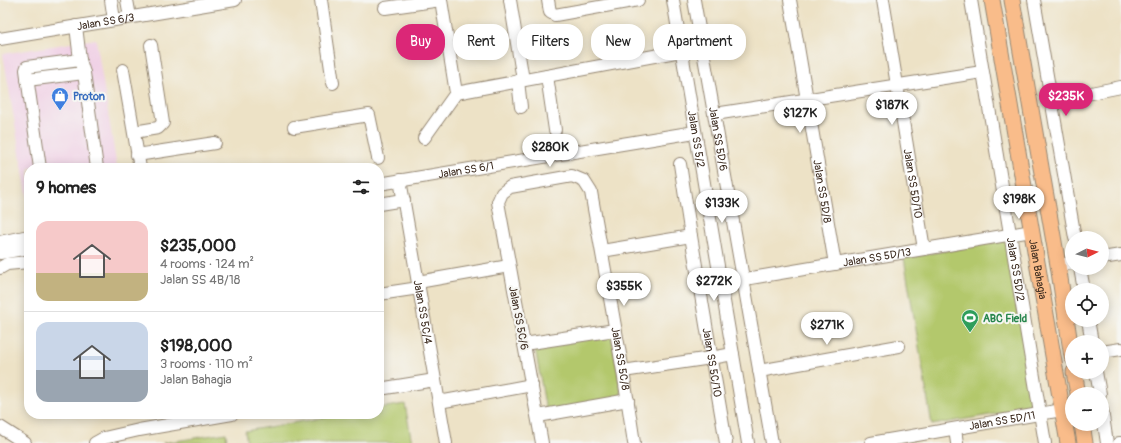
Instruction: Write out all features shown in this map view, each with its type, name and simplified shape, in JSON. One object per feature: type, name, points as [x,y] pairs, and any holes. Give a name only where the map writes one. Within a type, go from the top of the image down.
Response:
[{"type":"main road","name":"Jalan Bahagia","points":[[1012,3],[1065,264]]},
{"type":"main road","name":"Jalan Bahagia","points":[[994,5],[1068,443]]},
{"type":"main road","name":"Jalan Bahagia","points":[[1066,275],[1070,335]]},
{"type":"main road","points":[[1052,348],[1065,350]]},
{"type":"main road","points":[[1083,431],[1085,443]]},
{"type":"street","points":[[111,0],[114,20]]},
{"type":"street","points":[[127,0],[130,17]]},
{"type":"street","name":"Jalan SS 6/3","points":[[0,39],[230,0]]},
{"type":"street","points":[[321,0],[333,83]]},
{"type":"street","points":[[385,8],[441,0],[456,93]]},
{"type":"street","points":[[510,0],[520,81],[521,107]]},
{"type":"street","points":[[548,0],[550,12],[555,15],[638,0]]},
{"type":"street","name":"Jalan SS 5/2","points":[[672,0],[676,24]]},
{"type":"street","name":"Jalan SS 5D/6","points":[[694,0],[772,443]]},
{"type":"street","name":"Jalan SS 5D/8","points":[[790,0],[835,264]]},
{"type":"street","name":"Jalan SS 5D/10","points":[[883,0],[924,249]]},
{"type":"street","name":"Jalan SS 5D/2","points":[[971,0],[1045,443]]},
{"type":"street","points":[[1034,0],[1074,231]]},
{"type":"street","points":[[76,26],[96,163]]},
{"type":"street","points":[[134,132],[158,128],[163,123],[151,45]]},
{"type":"street","points":[[424,138],[456,93],[653,56]]},
{"type":"street","points":[[39,163],[27,80],[27,67],[80,60]]},
{"type":"street","name":"Jalan SS 5/2","points":[[683,60],[748,443]]},
{"type":"street","points":[[123,70],[139,163]]},
{"type":"street","points":[[715,114],[982,72]]},
{"type":"street","points":[[27,80],[84,73]]},
{"type":"street","points":[[547,76],[554,130]]},
{"type":"street","points":[[1051,101],[1121,87]]},
{"type":"street","points":[[294,127],[369,115],[378,158]]},
{"type":"street","name":"Jalan SS 6/1","points":[[384,183],[695,132]]},
{"type":"street","points":[[138,155],[215,143]]},
{"type":"street","name":"Jalan SS 5C/10","points":[[680,164],[726,443]]},
{"type":"street","name":"Jalan SS 5C/8","points":[[502,193],[510,187],[542,180],[572,176],[584,181],[591,192],[628,400],[634,443]]},
{"type":"street","name":"Jalan SS 5C/4","points":[[400,180],[446,443]]},
{"type":"street","name":"Jalan SS 5C/6","points":[[502,193],[498,202],[542,443]]},
{"type":"street","points":[[384,203],[404,200]]},
{"type":"street","name":"Jalan SS 5D/13","points":[[721,283],[1032,231]]},
{"type":"street","points":[[602,251],[691,236]]},
{"type":"street","points":[[0,242],[24,237]]},
{"type":"street","points":[[0,253],[24,249]]},
{"type":"street","points":[[1109,257],[1121,255]]},
{"type":"street","points":[[0,268],[7,264],[24,262]]},
{"type":"street","points":[[384,293],[509,266]]},
{"type":"street","points":[[524,344],[616,330]]},
{"type":"street","points":[[759,371],[899,346]]},
{"type":"street","points":[[1109,351],[1121,349]]},
{"type":"street","points":[[623,371],[733,354]]},
{"type":"street","points":[[384,388],[435,380]]},
{"type":"street","points":[[439,402],[532,385]]},
{"type":"street","points":[[538,416],[628,400]]},
{"type":"street","name":"Jalan SS 5D/11","points":[[871,443],[1062,410]]},
{"type":"street","points":[[95,443],[104,438],[139,430],[167,419]]},
{"type":"street","points":[[0,427],[24,443]]},
{"type":"street","points":[[955,429],[958,443]]},
{"type":"street","points":[[1105,431],[1107,443]]},
{"type":"shaded area","name":"Proton","points":[[96,39],[116,163],[24,163],[24,177],[3,54]]},
{"type":"green space","name":"ABC Field","points":[[1008,240],[1036,407],[932,425],[904,258]]},
{"type":"green space","points":[[611,334],[622,398],[546,411],[535,347]]},
{"type":"green space","points":[[405,404],[412,443],[247,443],[245,431],[315,419],[384,419],[384,407]]},
{"type":"green space","points":[[226,433],[227,443],[163,443]]},
{"type":"place","name":"Proton","points":[[60,111]]},
{"type":"place","name":"ABC Field","points":[[970,333]]}]
